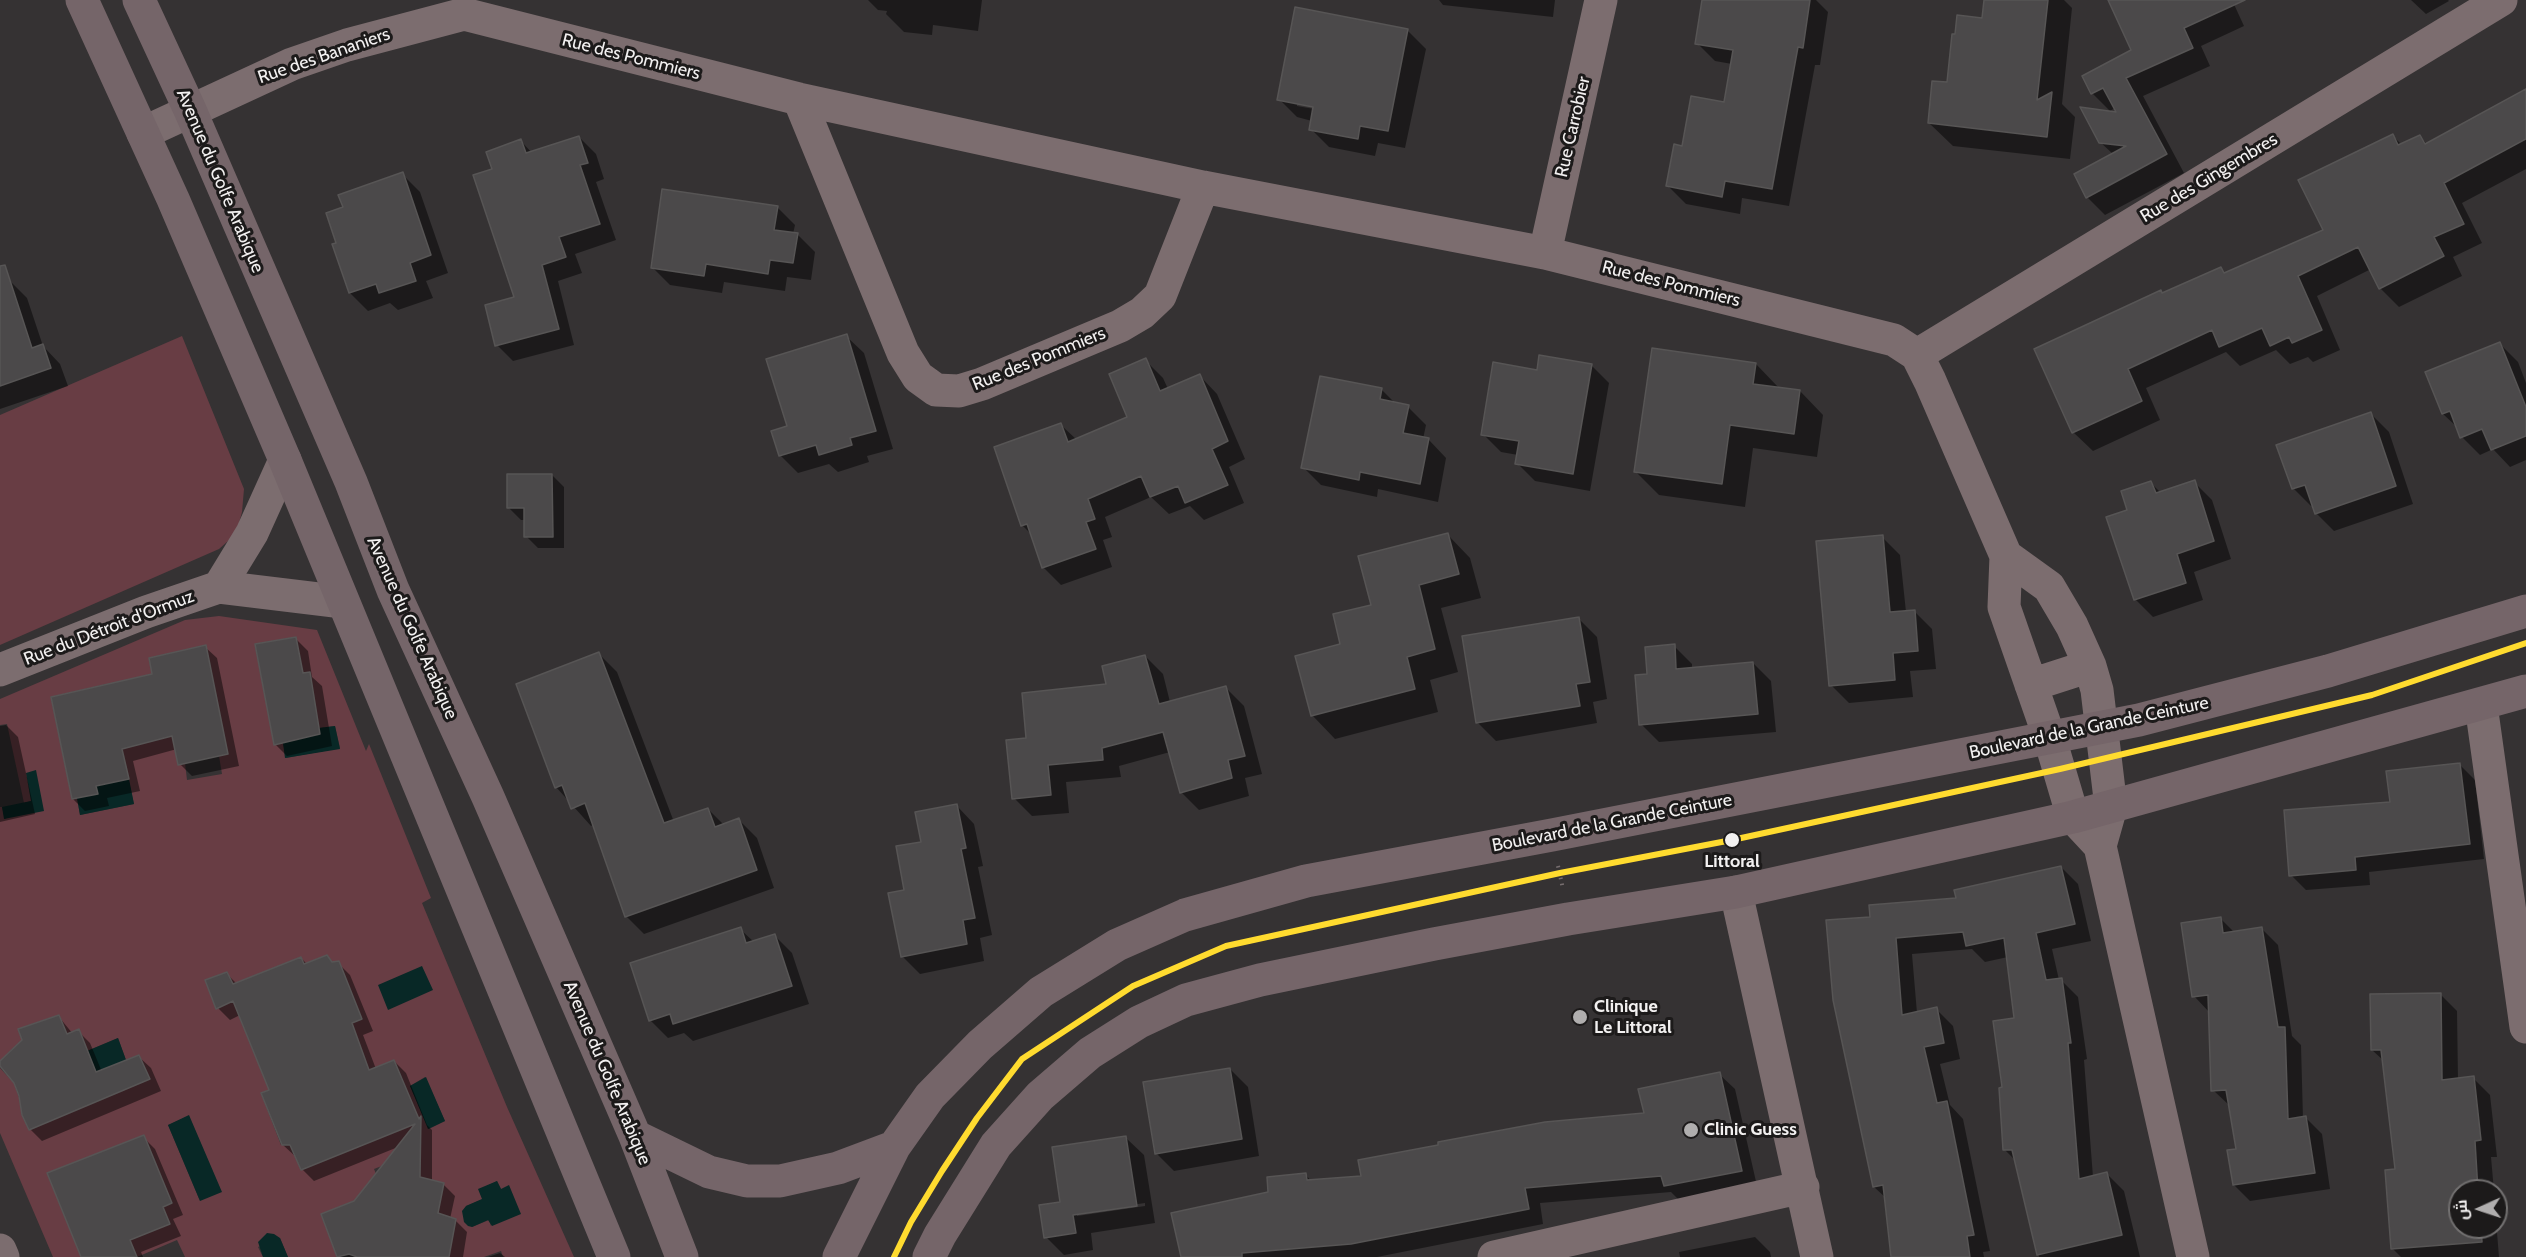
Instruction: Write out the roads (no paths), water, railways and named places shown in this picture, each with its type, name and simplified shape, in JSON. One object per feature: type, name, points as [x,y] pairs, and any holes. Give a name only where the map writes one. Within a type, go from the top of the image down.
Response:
[{"type":"main road","points":[[82,0],[143,133],[285,460],[614,1257]]},
{"type":"main road","name":"Avenue du Golfe Arabique","points":[[139,0],[190,110],[351,483],[393,590],[488,796],[635,1136],[682,1257]]},
{"type":"main road","points":[[343,602],[393,590]]},
{"type":"main road","name":"Boulevard de la Grande Ceinture","points":[[839,1257],[894,1147],[930,1096],[980,1045],[1041,992],[1117,945],[1185,915],[1306,881],[2103,728],[2328,671],[2526,610]]},
{"type":"main road","points":[[929,1257],[940,1235],[1003,1137],[1040,1096],[1090,1053],[1139,1022],[1186,1000],[1260,980],[1569,919],[1736,892],[2073,817],[2526,691]]},
{"type":"main road","points":[[635,1136],[709,1172],[747,1181],[780,1181],[838,1168],[894,1147]]},
{"type":"street","name":"Rue Carrobier","points":[[1545,253],[1601,0]]},
{"type":"street","name":"Rue des Gingembres","points":[[1917,355],[2501,0]]},
{"type":"street","name":"Rue des Bananiers","points":[[143,133],[266,75],[320,54],[466,7]]},
{"type":"street","name":"Rue des Pommiers","points":[[466,7],[799,99],[1203,187],[1545,253],[1894,340],[1917,355]]},
{"type":"street","name":"Rue des Pommiers","points":[[799,99],[903,353],[918,377],[936,390],[959,391],[982,384],[1120,326],[1142,313],[1160,296],[1203,187]]},
{"type":"street","points":[[1917,355],[2006,556],[2004,607],[2050,739],[2073,817],[2100,846]]},
{"type":"street","name":"Rue du Détroit d'Ormuz","points":[[219,587],[252,533],[285,460]]},
{"type":"street","points":[[2006,556],[2049,587],[2072,626],[2090,666],[2097,690],[2111,807],[2100,846],[2193,1257]]},
{"type":"street","name":"Rue du Détroit d'Ormuz","points":[[0,670],[147,612],[219,587],[343,602]]},
{"type":"street","points":[[2031,685],[2090,666]]},
{"type":"street","points":[[2481,705],[2526,1027]]},
{"type":"street","points":[[1736,892],[1817,1257]]},
{"type":"street","points":[[1494,1257],[1803,1187]]},
{"type":"street","points":[[0,1250],[3,1257]]},
{"type":"water","points":[[335,726],[340,749],[285,758],[283,743],[320,734],[319,728]]},
{"type":"water","points":[[36,770],[44,811],[4,819],[2,807],[31,801],[26,773]]},
{"type":"water","points":[[129,779],[134,804],[80,815],[77,798],[98,794],[96,786]]},
{"type":"water","points":[[422,966],[433,990],[388,1010],[378,985]]},
{"type":"water","points":[[118,1038],[126,1060],[86,1076],[87,1051]]},
{"type":"water","points":[[426,1077],[445,1121],[428,1129],[410,1086]]},
{"type":"water","points":[[189,1115],[222,1192],[200,1201],[168,1125]]},
{"type":"water","points":[[497,1181],[501,1189],[509,1185],[521,1214],[492,1226],[488,1220],[472,1227],[468,1226],[464,1222],[462,1211],[466,1206],[482,1199],[478,1189]]},
{"type":"water","points":[[267,1233],[280,1238],[288,1257],[263,1257],[258,1242]]},
{"type":"place","name":"Littoral","points":[[1732,840]]},
{"type":"place","name":"Clinique Le Littoral","points":[[1580,1017]]},
{"type":"place","name":"Clinic Guess","points":[[1691,1130]]}]
